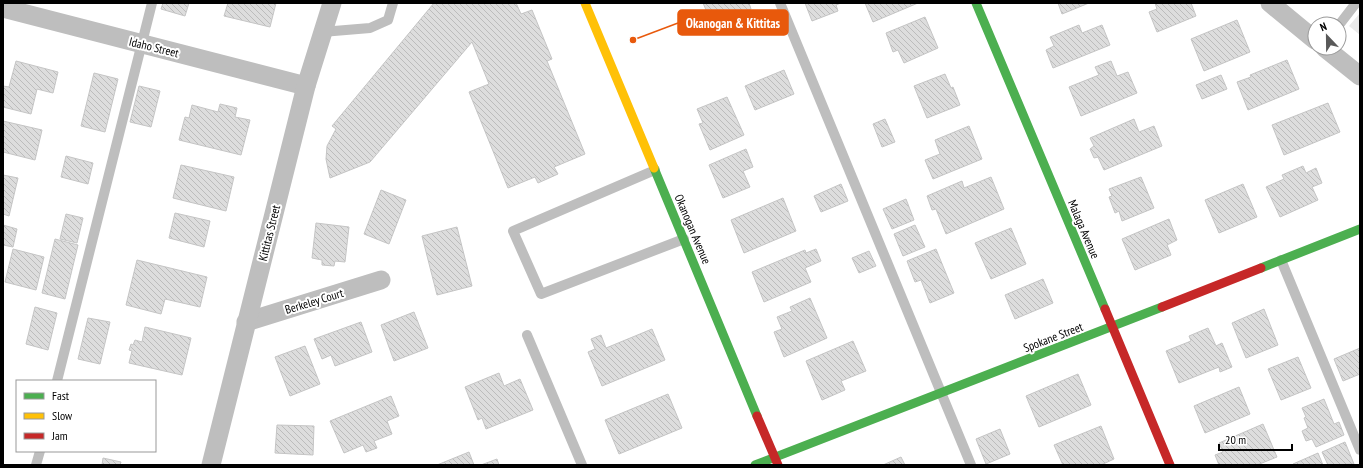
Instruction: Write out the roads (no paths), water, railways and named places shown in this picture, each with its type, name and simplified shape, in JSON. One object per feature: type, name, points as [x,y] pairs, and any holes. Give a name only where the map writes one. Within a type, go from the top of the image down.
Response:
[{"type":"street","name":"Kittitas Street","points":[[211,465],[306,86],[332,3]]},
{"type":"street","name":"Okanogan Avenue","points":[[585,3],[776,461]]},
{"type":"street","name":"Malaga Avenue","points":[[976,3],[1170,465]]},
{"type":"street","points":[[1270,3],[1307,33]]},
{"type":"street","name":"Idaho Street","points":[[3,8],[306,86]]},
{"type":"street","points":[[1335,56],[1360,76]]},
{"type":"street","name":"Spokane Street","points":[[755,465],[776,461],[941,393],[1360,229]]},
{"type":"street","name":"Berkeley Court","points":[[246,322],[381,280]]},
{"type":"lane","points":[[57,380],[152,3]]},
{"type":"lane","points":[[322,32],[370,28],[388,20],[392,3]]},
{"type":"lane","points":[[780,3],[971,465]]},
{"type":"lane","points":[[1346,16],[1356,3]]},
{"type":"lane","points":[[655,170],[513,231],[541,294],[684,239]]},
{"type":"lane","points":[[1281,260],[1360,450]]},
{"type":"lane","points":[[527,335],[582,465]]},
{"type":"lane","points":[[36,465],[40,452]]},
{"type":"place","name":"Okanogan & Kittitas","points":[[633,40]]}]
